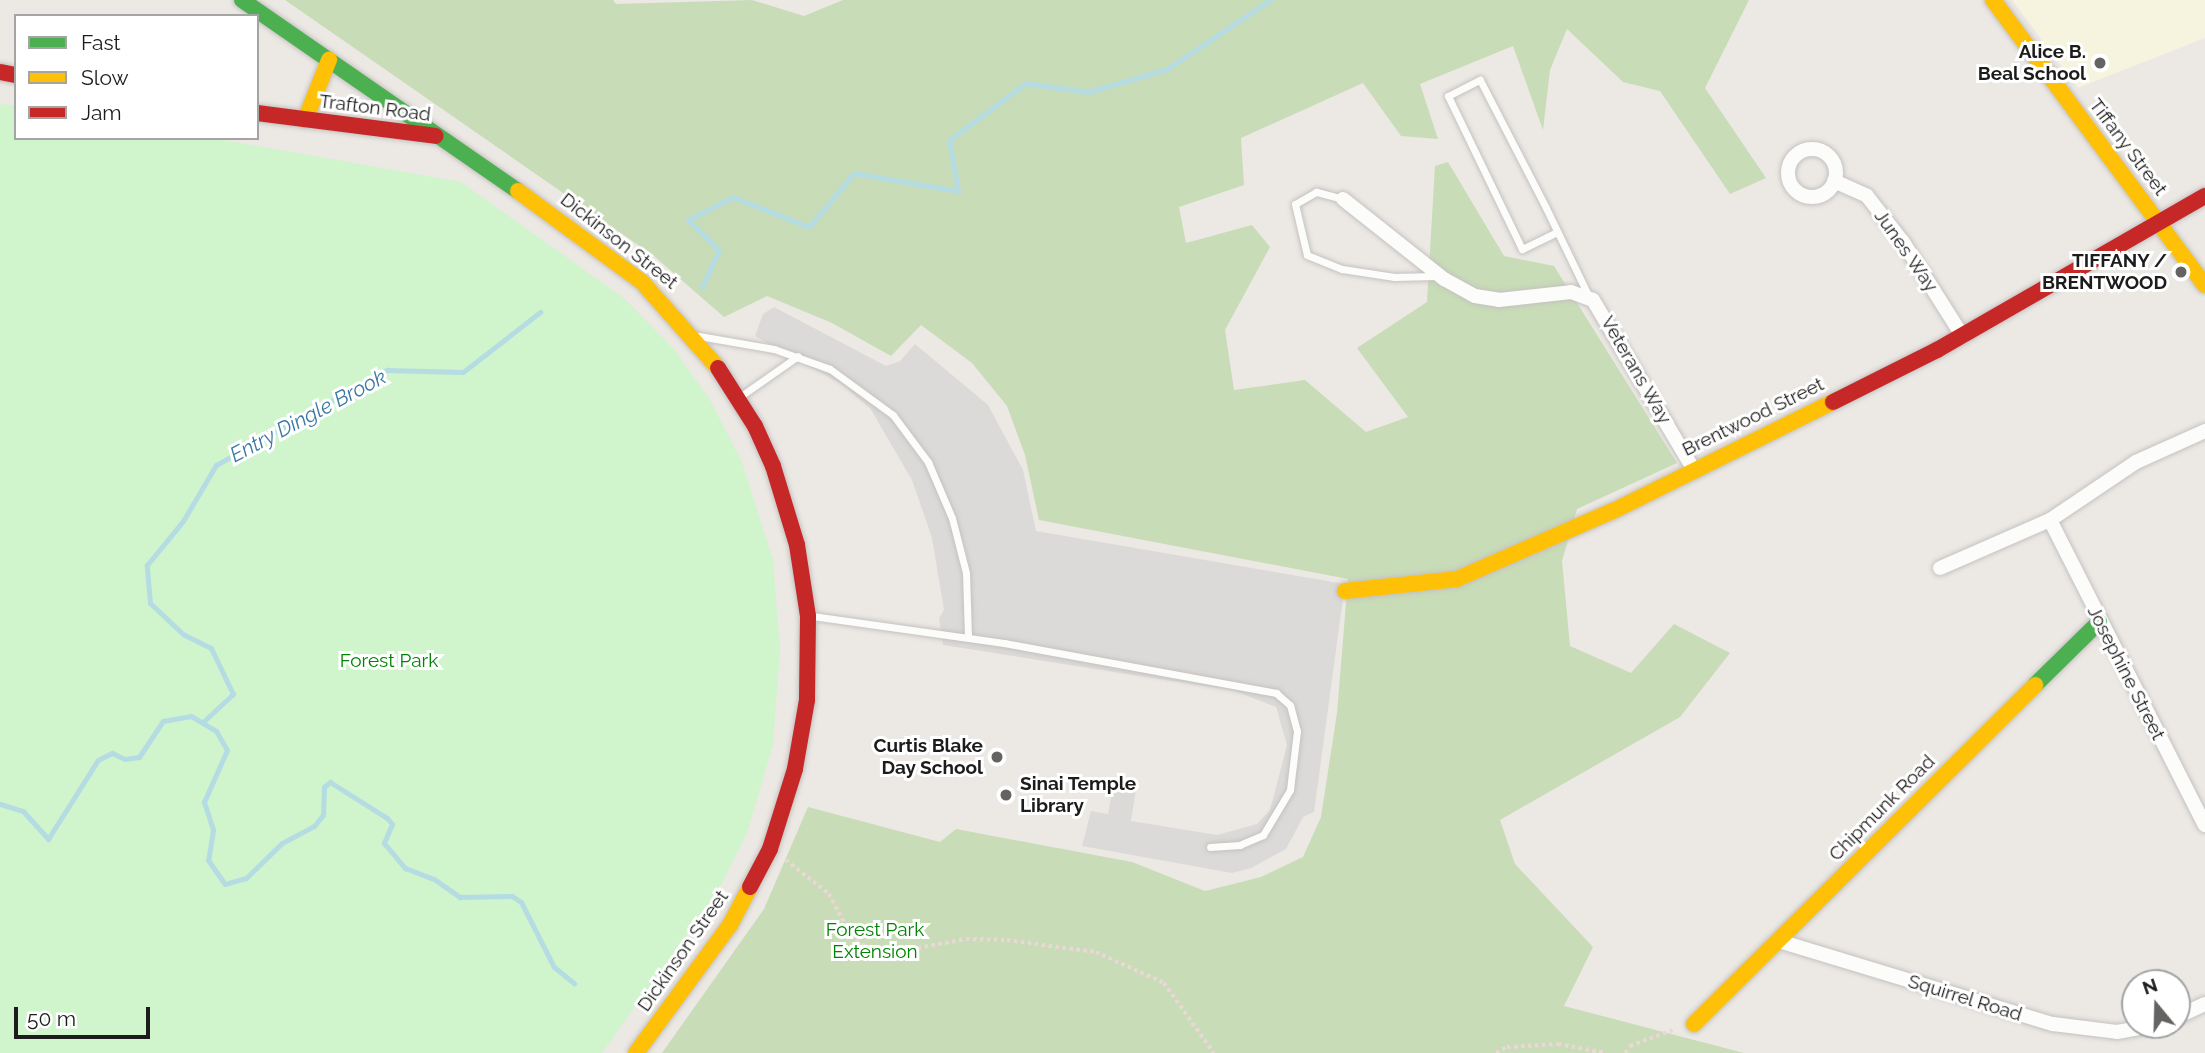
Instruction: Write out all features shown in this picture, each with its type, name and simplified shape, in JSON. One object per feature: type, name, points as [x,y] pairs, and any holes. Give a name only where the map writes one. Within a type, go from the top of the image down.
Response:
[{"type":"street","name":"Dickinson Street","points":[[242,0],[603,250],[695,336],[738,398],[764,444],[781,487],[799,555],[808,616],[803,734],[770,849],[730,925],[636,1053]]},
{"type":"street","name":"Tiffany Street","points":[[1993,0],[2205,285]]},
{"type":"street","name":"Trafton Road","points":[[305,120],[329,60]]},
{"type":"street","name":"Trafton Road","points":[[259,113],[441,136]]},
{"type":"street","name":"Junes Way","points":[[1834,181],[1867,196],[1903,242],[1963,337]]},
{"type":"street","name":"Brentwood Street","points":[[1345,591],[1457,579],[1613,511],[1963,337],[2161,225],[2205,196]]},
{"type":"street","name":"Veterans Way","points":[[1343,199],[1440,276],[1485,299],[1562,292],[1588,295],[1602,310],[1693,470]]},
{"type":"street","points":[[1940,568],[2050,520],[2136,462],[2205,431]]},
{"type":"street","name":"Josephine Street","points":[[2050,520],[2099,622],[2203,817]]},
{"type":"street","name":"Chipmunk Road","points":[[1694,1024],[2099,622]]},
{"type":"street","name":"Squirrel Road","points":[[1779,941],[2053,1024],[2121,1031]]},
{"type":"lane","points":[[1557,232],[1522,249],[1448,96],[1480,80],[1557,232],[1588,295]]},
{"type":"lane","points":[[1343,199],[1317,192],[1295,204],[1307,255],[1342,269],[1394,277],[1440,276]]},
{"type":"lane","points":[[695,336],[798,356],[830,369],[878,400],[921,450],[944,493],[962,552],[968,637]]},
{"type":"lane","points":[[738,398],[798,356]]},
{"type":"lane","points":[[808,616],[968,637],[1276,693],[1290,705],[1297,731],[1290,790],[1263,835],[1240,845],[1210,847]]},
{"type":"path","points":[[770,849],[829,894],[850,935],[864,946],[897,952],[966,939],[1007,940],[1096,952],[1164,983],[1214,1053]]},
{"type":"path","points":[[1625,1053],[1643,1040],[1694,1024]]},
{"type":"path","points":[[1496,1053],[1507,1047],[1558,1044],[1606,1053]]},
{"type":"shaded area","name":"Alice B. Beal School","points":[[2012,0],[2205,0],[2205,38],[2078,88]]},
{"type":"shaded area","points":[[774,307],[886,366],[900,361],[915,344],[988,405],[1023,470],[1036,531],[1345,584],[1314,812],[1303,817],[1286,849],[1251,868],[1232,873],[1082,846],[1091,811],[1108,814],[1113,786],[1136,789],[1131,821],[1217,835],[1257,824],[1270,810],[1287,745],[1276,707],[1235,691],[943,645],[939,618],[944,610],[932,538],[912,480],[870,408],[841,384],[755,336],[763,314]]},
{"type":"green space","name":"Forest Park Extension","points":[[285,0],[613,0],[616,4],[752,0],[804,16],[843,0],[1749,0],[1705,88],[1766,178],[1730,194],[1660,91],[1623,82],[1567,29],[1550,70],[1543,130],[1513,46],[1420,84],[1438,139],[1401,136],[1363,83],[1241,138],[1244,185],[1179,207],[1186,243],[1252,225],[1270,247],[1225,330],[1234,390],[1305,380],[1366,432],[1408,417],[1357,348],[1427,302],[1435,166],[1448,162],[1504,256],[1554,266],[1677,463],[1577,509],[1562,561],[1570,646],[1631,673],[1674,624],[1730,653],[1680,717],[1500,820],[1515,864],[1593,947],[1564,1006],[1744,1053],[662,1053],[764,909],[808,807],[940,842],[956,829],[1132,862],[1205,891],[1261,877],[1303,857],[1321,817],[1337,713],[1348,579],[1039,520],[1025,455],[1007,406],[972,363],[921,325],[891,356],[832,323],[767,296],[724,317],[654,256]]},
{"type":"green space","name":"Forest Park","points":[[0,104],[14,106],[14,140],[224,140],[461,182],[625,299],[674,349],[710,400],[742,462],[773,560],[780,649],[773,745],[747,833],[719,889],[602,1053],[0,1053]]},
{"type":"waterway","name":"Entry Dingle Brook","points":[[702,287],[719,250],[688,220],[733,197],[809,227],[854,173],[958,191],[949,140],[1026,83],[1088,92],[1167,69],[1270,0]]},
{"type":"waterway","name":"Entry Dingle Brook","points":[[204,721],[233,694],[211,648],[184,635],[150,603],[147,565],[183,521],[216,465],[387,370],[463,372],[540,312]]},
{"type":"waterway","points":[[0,804],[23,811],[48,839],[98,760],[112,753],[125,759],[139,757],[163,721],[191,716],[216,731],[227,750],[204,802],[213,830],[208,860],[225,884],[246,878],[282,843],[314,826],[323,815],[324,787],[330,782],[387,818],[392,824],[384,843],[405,868],[434,879],[460,897],[512,896],[521,902],[554,967],[574,983]]},
{"type":"traffic: fast","points":[[242,0],[518,191]]},
{"type":"traffic: fast","points":[[2035,685],[2099,622]]},
{"type":"traffic: slow","points":[[1993,0],[2205,285]]},
{"type":"traffic: slow","points":[[305,120],[329,60]]},
{"type":"traffic: slow","points":[[518,191],[642,282],[718,368]]},
{"type":"traffic: slow","points":[[1345,591],[1457,579],[1613,511],[1833,402]]},
{"type":"traffic: slow","points":[[1694,1024],[2035,685]]},
{"type":"traffic: slow","points":[[636,1053],[730,925],[750,887]]},
{"type":"traffic: jam","points":[[0,72],[14,75]]},
{"type":"traffic: jam","points":[[259,113],[436,136]]},
{"type":"traffic: jam","points":[[1833,402],[1937,350],[2205,196]]},
{"type":"traffic: jam","points":[[718,368],[755,426],[773,466],[797,545],[808,616],[807,700],[795,769],[770,849],[750,887]]},
{"type":"place","name":"Alice B. Beal School","points":[[2100,63]]},
{"type":"place","name":"TIFFANY / BRENTWOOD","points":[[2181,272]]},
{"type":"place","name":"Curtis Blake Day School","points":[[997,757]]},
{"type":"place","name":"Sinai Temple Library","points":[[1006,795]]}]
